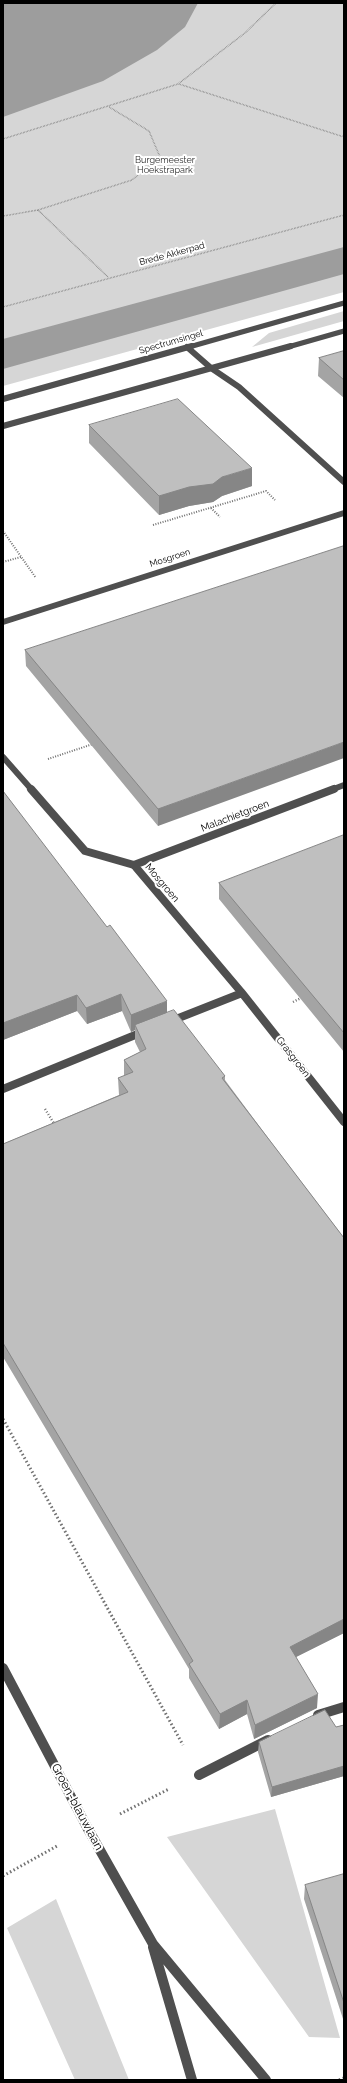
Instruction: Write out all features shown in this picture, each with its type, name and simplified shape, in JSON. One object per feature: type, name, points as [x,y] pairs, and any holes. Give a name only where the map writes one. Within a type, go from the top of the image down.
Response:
[{"type":"street","name":"Spectrumsingel","points":[[3,399],[344,303]]},
{"type":"street","points":[[3,426],[344,331]]},
{"type":"street","points":[[187,347],[211,368],[239,387],[344,482]]},
{"type":"street","name":"Mosgroen","points":[[3,622],[344,513]]},
{"type":"street","name":"Mosgroen","points":[[3,757],[85,851],[134,865],[242,992]]},
{"type":"street","name":"Malachietgroen","points":[[134,865],[344,784]]},
{"type":"street","points":[[3,1089],[242,992]]},
{"type":"street","name":"Grasgroen","points":[[242,992],[344,1122]]},
{"type":"street","name":"Groen-blauwlaan","points":[[3,1668],[88,1829],[152,1944],[266,2080]]},
{"type":"street","points":[[308,1720],[344,1707]]},
{"type":"street","points":[[199,1775],[280,1734]]},
{"type":"street","name":"Groen-blauwlaan","points":[[152,1944],[192,2080]]},
{"type":"path","points":[[3,139],[178,84],[246,32],[276,3]]},
{"type":"path","points":[[178,84],[344,137]]},
{"type":"path","points":[[3,216],[38,210],[132,180],[160,157],[149,131],[108,107]]},
{"type":"path","points":[[38,210],[109,278]]},
{"type":"path","name":"Brede Akkerpad","points":[[3,306],[344,215]]},
{"type":"path","points":[[153,525],[266,491],[303,526]]},
{"type":"path","points":[[3,531],[56,605]]},
{"type":"path","points":[[3,562],[21,557]]},
{"type":"path","points":[[14,771],[95,743]]},
{"type":"path","points":[[260,1015],[309,995]]},
{"type":"path","points":[[25,1080],[56,1126]]},
{"type":"path","points":[[3,1420],[199,1775],[88,1829],[3,1876]]},
{"type":"path","points":[[339,2080],[344,2078]]},
{"type":"green space","name":"Burgemeester Hoekstrapark","points":[[3,3],[344,3],[344,292],[3,386]]},
{"type":"green space","points":[[344,311],[344,321],[252,347],[269,333]]},
{"type":"green space","points":[[275,1809],[340,2038],[309,2037],[167,1837]]},
{"type":"green space","points":[[56,1899],[129,2080],[75,2080],[7,1928]]},
{"type":"shaded area","points":[[3,3],[198,3],[185,27],[157,50],[103,81],[3,117]]},
{"type":"shaded area","points":[[344,247],[344,274],[3,369],[3,339]]},
{"type":"building","points":[[344,351],[344,380],[319,358]]},
{"type":"building","points":[[178,399],[252,468],[222,477],[213,484],[189,487],[159,496],[89,425]]},
{"type":"building","points":[[344,546],[344,742],[158,809],[25,650]]},
{"type":"building","points":[[3,791],[107,927],[110,925],[167,1001],[131,1015],[121,994],[86,1008],[77,995],[3,1023]]},
{"type":"building","points":[[344,835],[344,1033],[219,883]]},
{"type":"building","points":[[174,1010],[225,1076],[222,1078],[344,1238],[344,1619],[290,1647],[318,1694],[255,1725],[247,1700],[220,1714],[189,1664],[193,1661],[3,1343],[3,1144],[128,1092],[118,1078],[133,1072],[124,1060],[146,1049],[135,1025]]},
{"type":"building","points":[[325,1710],[336,1727],[344,1725],[344,1766],[272,1787],[259,1742]]},
{"type":"building","points":[[344,1874],[344,2003],[305,1885]]}]
